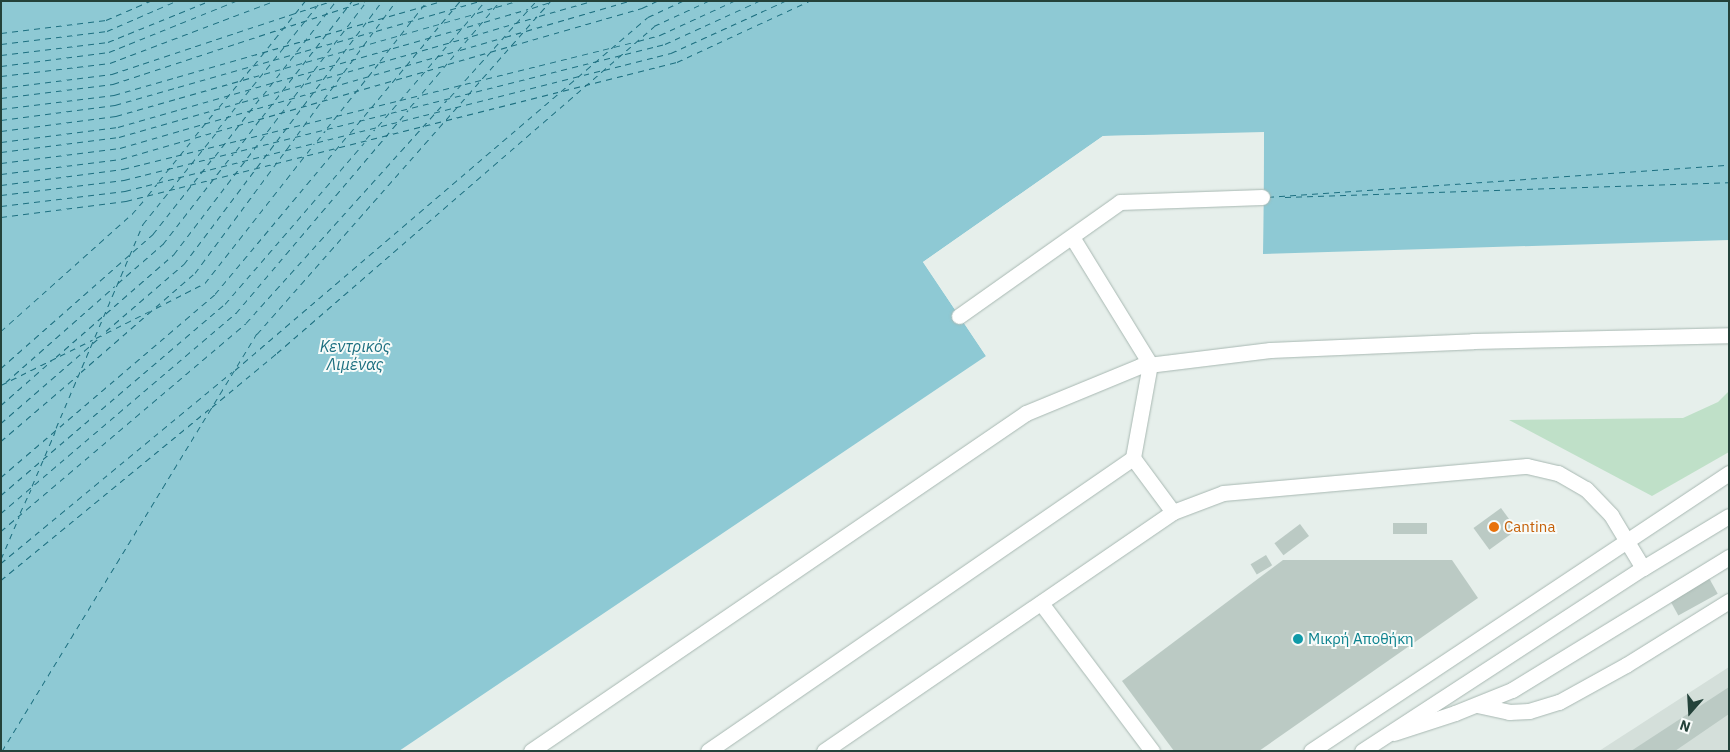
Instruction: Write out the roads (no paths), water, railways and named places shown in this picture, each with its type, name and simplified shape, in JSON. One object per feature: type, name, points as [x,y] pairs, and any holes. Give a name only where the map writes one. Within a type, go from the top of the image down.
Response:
[{"type":"street","points":[[959,316],[1120,202],[1262,197]]},
{"type":"street","points":[[708,751],[1133,458],[1150,364],[1072,237]]},
{"type":"street","points":[[531,751],[1026,413],[1140,366],[1279,350],[1473,342],[1729,335]]},
{"type":"street","points":[[1133,458],[1173,512]]},
{"type":"street","points":[[824,751],[1173,512],[1223,493],[1527,466],[1558,473],[1586,489],[1611,515],[1643,568]]},
{"type":"street","points":[[1311,751],[1729,473]]},
{"type":"street","points":[[1362,751],[1643,568],[1729,516]]},
{"type":"street","points":[[1388,735],[1477,705],[1512,690],[1729,557]]},
{"type":"street","points":[[1477,705],[1509,712],[1529,711],[1559,702],[1626,665],[1729,601]]},
{"type":"street","points":[[1041,603],[1152,751]]},
{"type":"water","name":"Κεντρικός Λιμένας","points":[[1,1],[1729,1],[1729,240],[1263,254],[1264,133],[1103,136],[923,262],[986,356],[399,751],[1,751]]},
{"type":"place","name":"Cantina","points":[[1494,527]]},
{"type":"place","name":"Μικρή Αποθήκη","points":[[1298,639]]}]
